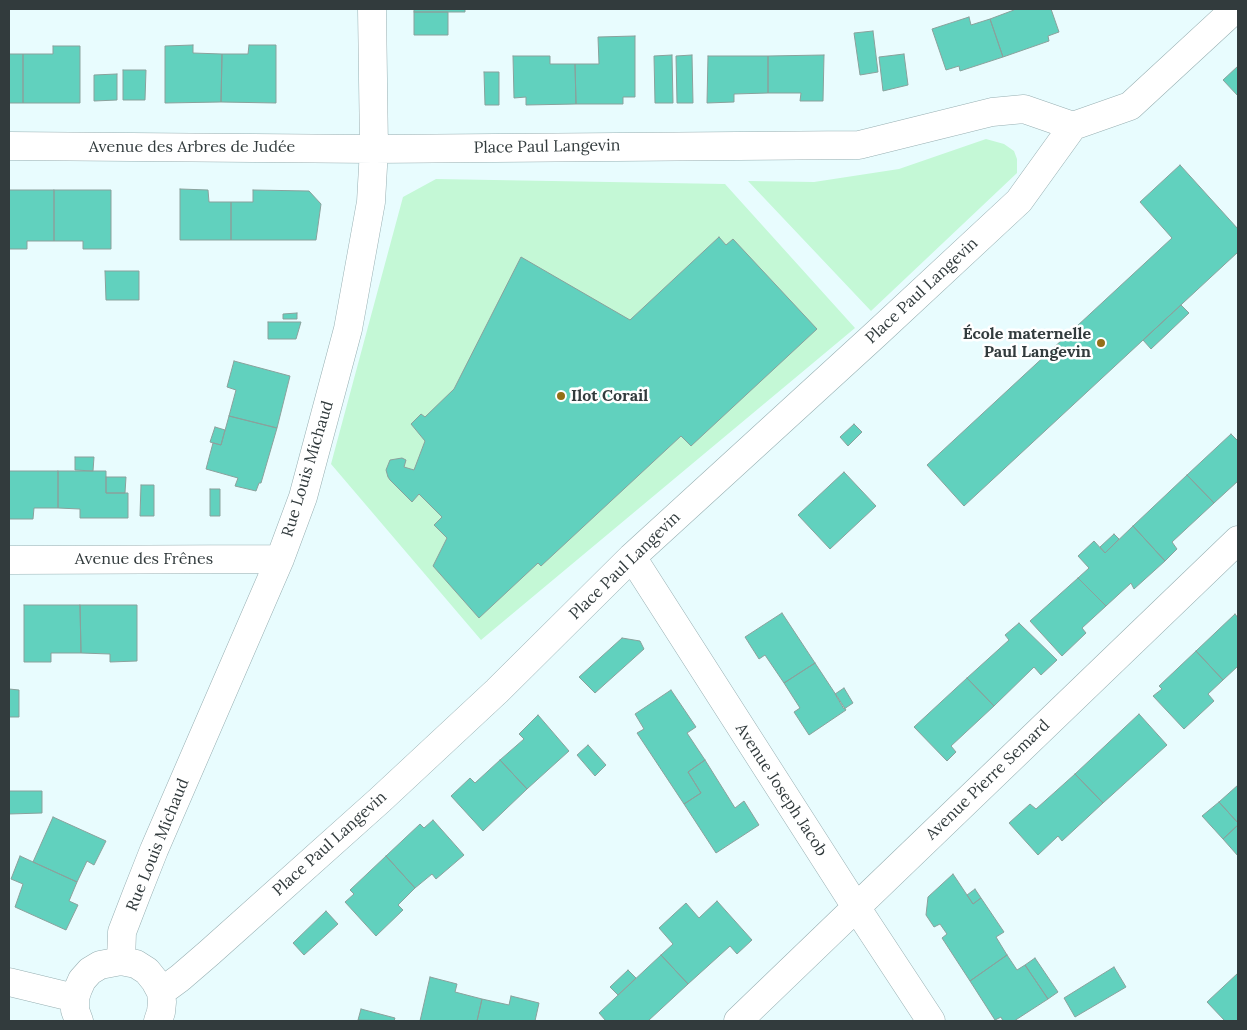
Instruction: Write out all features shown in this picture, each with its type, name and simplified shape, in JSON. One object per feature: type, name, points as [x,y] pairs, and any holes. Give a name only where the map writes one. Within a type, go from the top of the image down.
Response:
[{"type":"street","name":"Rue Louis Michaud","points":[[121,961],[122,932],[154,850],[280,559],[303,497],[348,329],[371,202],[374,148],[372,9]]},
{"type":"street","points":[[1073,126],[1130,106],[1235,9]]},
{"type":"street","name":"Place Paul Langevin","points":[[161,992],[209,953],[380,800],[497,691],[632,557],[1019,201],[1073,126],[1024,109],[992,112],[859,145],[374,148]]},
{"type":"street","name":"Avenue des Arbres de Judée","points":[[9,146],[374,148]]},
{"type":"street","name":"Avenue Pierre Semard","points":[[738,1021],[1238,540]]},
{"type":"street","name":"Avenue Joseph Jacob","points":[[632,557],[931,1021]]},
{"type":"street","name":"Avenue des Frênes","points":[[9,560],[280,559]]},
{"type":"street","points":[[9,982],[77,1010],[78,989],[82,980],[90,971],[100,965],[121,961],[136,964],[147,971],[161,992],[161,1012],[158,1021]]},
{"type":"green space","points":[[986,139],[1004,144],[1014,151],[1017,159],[1017,173],[871,311],[748,181],[814,182],[899,169]]},
{"type":"green space","name":"Ilot Corail","points":[[436,179],[725,184],[855,328],[481,640],[331,464],[403,197]]},
{"type":"building","points":[[414,9],[465,9],[465,12],[414,12]]},
{"type":"building","points":[[1013,9],[1051,9],[1059,32],[1048,36],[1049,41],[1003,57],[990,19]]},
{"type":"building","points":[[414,12],[448,12],[448,35],[414,35]]},
{"type":"building","points":[[969,17],[971,25],[990,19],[1003,57],[960,71],[959,66],[946,70],[932,29]]},
{"type":"building","points":[[873,31],[878,72],[860,75],[854,33]]},
{"type":"building","points":[[635,36],[635,97],[623,97],[623,104],[576,104],[575,64],[599,64],[598,37]]},
{"type":"building","points":[[193,45],[193,53],[222,54],[221,102],[165,103],[165,46]]},
{"type":"building","points":[[249,45],[276,45],[276,103],[221,102],[222,54],[248,54]]},
{"type":"building","points":[[53,46],[80,46],[80,103],[23,103],[23,54],[53,54]]},
{"type":"building","points":[[9,54],[23,54],[23,103],[9,103]]},
{"type":"building","points":[[904,54],[908,85],[883,91],[879,57]]},
{"type":"building","points":[[672,55],[673,103],[655,103],[654,56]]},
{"type":"building","points":[[692,55],[693,103],[677,103],[676,56]]},
{"type":"building","points":[[824,55],[823,101],[800,101],[801,93],[768,93],[768,56]]},
{"type":"building","points":[[513,56],[550,56],[550,64],[575,64],[576,104],[526,105],[526,97],[514,98]]},
{"type":"building","points":[[708,56],[768,56],[768,93],[734,94],[734,102],[707,103]]},
{"type":"building","points":[[1238,66],[1238,96],[1223,80]]},
{"type":"building","points":[[123,70],[146,70],[145,100],[123,100]]},
{"type":"building","points":[[484,72],[499,72],[499,105],[485,105]]},
{"type":"building","points":[[117,74],[117,100],[94,101],[94,75]]},
{"type":"building","points":[[1180,165],[1238,229],[1238,252],[964,506],[927,465],[1172,238],[1140,202]]},
{"type":"building","points":[[180,189],[208,190],[209,202],[231,202],[231,240],[180,240]]},
{"type":"building","points":[[9,190],[54,190],[54,241],[27,241],[27,249],[9,249]]},
{"type":"building","points":[[54,190],[111,190],[111,249],[83,249],[83,241],[54,241]]},
{"type":"building","points":[[253,190],[309,191],[321,204],[316,240],[231,240],[231,202],[253,202]]},
{"type":"building","points":[[719,237],[726,245],[733,239],[817,329],[691,446],[681,436],[541,566],[538,563],[479,618],[433,566],[447,538],[434,525],[442,517],[419,494],[412,502],[388,477],[386,470],[390,460],[402,458],[406,460],[404,467],[414,470],[425,441],[411,424],[421,414],[425,417],[454,389],[521,257],[630,320]]},
{"type":"building","points":[[105,271],[139,271],[139,300],[106,300]]},
{"type":"building","points":[[1181,305],[1189,313],[1151,349],[1143,340]]},
{"type":"building","points":[[297,313],[297,319],[283,319],[283,314]]},
{"type":"building","points":[[268,322],[301,322],[296,339],[268,339]]},
{"type":"building","points":[[234,361],[290,376],[277,428],[229,416],[236,390],[227,387]]},
{"type":"building","points":[[229,416],[277,428],[261,483],[259,483],[256,491],[235,486],[238,478],[206,469],[213,443],[221,445]]},
{"type":"building","points":[[854,424],[862,432],[848,446],[840,437]]},
{"type":"building","points":[[215,427],[225,430],[221,445],[210,442]]},
{"type":"building","points":[[1231,434],[1238,441],[1238,481],[1214,503],[1187,475]]},
{"type":"building","points":[[75,457],[94,457],[93,471],[75,470]]},
{"type":"building","points":[[9,471],[58,471],[58,508],[34,508],[33,519],[9,519]]},
{"type":"building","points":[[58,471],[106,471],[106,493],[128,493],[128,518],[80,518],[80,509],[58,508]]},
{"type":"building","points":[[844,472],[876,506],[830,549],[798,515]]},
{"type":"building","points":[[1187,475],[1214,503],[1172,542],[1177,549],[1165,561],[1133,526]]},
{"type":"building","points":[[106,477],[126,477],[125,493],[106,493]]},
{"type":"building","points":[[141,485],[154,485],[154,516],[140,516]]},
{"type":"building","points":[[210,489],[220,489],[220,516],[210,516]]},
{"type":"building","points":[[1133,526],[1165,561],[1134,589],[1131,583],[1106,606],[1078,578],[1089,568],[1078,556],[1094,541],[1105,553]]},
{"type":"building","points":[[1114,534],[1119,539],[1105,553],[1100,547]]},
{"type":"building","points":[[1078,578],[1106,606],[1082,628],[1086,633],[1062,656],[1030,621]]},
{"type":"building","points":[[24,605],[80,605],[81,653],[51,653],[51,662],[24,662]]},
{"type":"building","points":[[80,605],[137,605],[137,661],[110,662],[110,654],[81,653]]},
{"type":"building","points":[[782,613],[815,663],[784,683],[765,655],[759,659],[745,637]]},
{"type":"building","points":[[1235,614],[1238,618],[1238,666],[1223,680],[1196,651]]},
{"type":"building","points":[[1019,623],[1057,660],[1041,675],[1034,667],[994,706],[967,678],[1009,640],[1005,635]]},
{"type":"building","points":[[622,638],[640,641],[644,649],[595,693],[579,677]]},
{"type":"building","points":[[1196,651],[1223,680],[1208,694],[1214,701],[1184,729],[1153,696],[1162,689],[1159,686]]},
{"type":"building","points":[[815,663],[846,710],[809,735],[794,712],[800,708],[784,683]]},
{"type":"building","points":[[967,678],[994,706],[951,746],[956,752],[947,761],[914,727]]},
{"type":"building","points":[[844,688],[853,703],[844,709],[835,694]]},
{"type":"building","points":[[9,689],[19,690],[19,717],[9,717]]},
{"type":"building","points":[[671,690],[696,727],[687,733],[705,760],[688,772],[701,793],[684,804],[637,733],[644,729],[635,714]]},
{"type":"building","points":[[1139,714],[1167,745],[1103,803],[1075,774]]},
{"type":"building","points":[[538,715],[569,751],[527,789],[500,760],[524,739],[519,734]]},
{"type":"building","points":[[588,745],[606,765],[595,776],[577,755]]},
{"type":"building","points":[[500,760],[527,789],[483,831],[451,796],[470,778],[475,783]]},
{"type":"building","points":[[705,760],[735,808],[744,801],[759,825],[716,853],[684,804],[701,793],[688,772]]},
{"type":"building","points":[[1075,774],[1103,803],[1062,841],[1058,836],[1038,855],[1009,823],[1030,804],[1036,809]]},
{"type":"building","points":[[1238,785],[1238,823],[1219,802]]},
{"type":"building","points":[[9,791],[42,791],[42,813],[9,814]]},
{"type":"building","points":[[1219,802],[1238,823],[1223,839],[1202,816]]},
{"type":"building","points":[[53,817],[106,841],[94,865],[87,861],[77,882],[33,862]]},
{"type":"building","points":[[433,820],[464,855],[436,879],[432,874],[415,888],[386,856],[420,824],[424,828]]},
{"type":"building","points":[[1238,825],[1238,856],[1223,839]]},
{"type":"building","points":[[20,856],[77,882],[69,901],[78,905],[66,930],[15,907],[23,884],[11,879]]},
{"type":"building","points":[[386,856],[415,888],[398,905],[403,910],[376,936],[345,902],[354,894],[350,890]]},
{"type":"building","points":[[953,874],[973,904],[981,898],[1004,932],[996,937],[1007,955],[970,981],[942,938],[947,934],[940,924],[934,927],[926,915],[928,897]]},
{"type":"building","points":[[975,889],[981,898],[973,904],[967,895]]},
{"type":"building","points":[[717,901],[752,940],[737,954],[730,946],[688,984],[661,955],[673,944],[659,928],[686,903],[699,918]]},
{"type":"building","points":[[326,911],[338,924],[304,955],[293,943]]},
{"type":"building","points":[[661,955],[688,984],[648,1021],[606,1021],[599,1013]]},
{"type":"building","points":[[1007,955],[1017,970],[1025,965],[1048,999],[1014,1021],[1003,1021],[1001,1017],[995,1020],[970,981]]},
{"type":"building","points":[[1035,958],[1058,992],[1048,999],[1025,965]]},
{"type":"building","points":[[1114,967],[1126,987],[1075,1017],[1064,998]]},
{"type":"building","points":[[628,970],[636,978],[618,995],[610,987]]},
{"type":"building","points":[[1238,973],[1238,1021],[1225,1021],[1207,1002]]},
{"type":"building","points":[[430,977],[457,984],[455,992],[482,999],[477,1021],[420,1021]]},
{"type":"building","points":[[511,996],[539,1003],[535,1021],[477,1021],[482,999],[509,1005]]},
{"type":"building","points":[[361,1009],[395,1018],[394,1021],[358,1020]]},
{"type":"place","name":"École maternelle Paul Langevin","points":[[1101,343]]},
{"type":"place","name":"Ilot Corail","points":[[561,396]]}]
